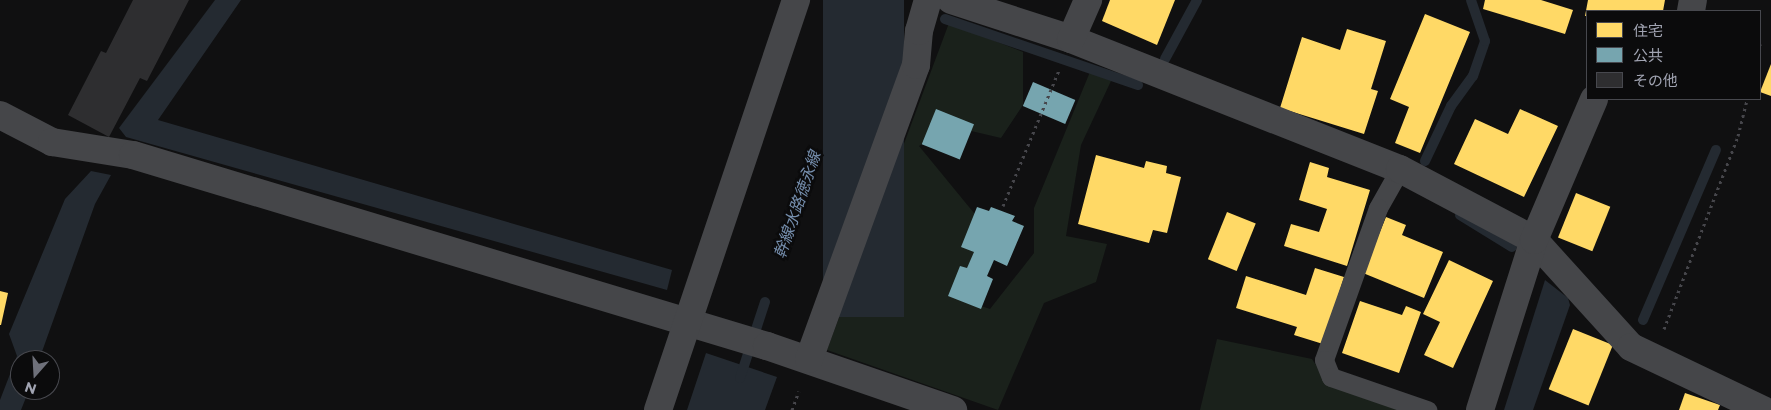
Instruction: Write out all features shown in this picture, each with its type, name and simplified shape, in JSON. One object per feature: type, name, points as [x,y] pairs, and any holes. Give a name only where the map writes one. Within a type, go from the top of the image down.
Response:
[{"type":"street","points":[[658,410],[796,0]]},
{"type":"street","points":[[809,359],[916,65],[919,32],[928,0]]},
{"type":"street","points":[[951,0],[1072,39],[1400,169],[1534,240],[1631,347],[1763,410]]},
{"type":"street","points":[[1072,39],[1088,0]]},
{"type":"street","points":[[1480,410],[1534,240],[1594,100]]},
{"type":"street","points":[[0,115],[52,142],[133,155],[768,346],[953,410]]},
{"type":"lane","points":[[1400,169],[1378,208],[1324,360],[1331,378],[1427,410]]},
{"type":"path","points":[[1002,206],[1061,64]]},
{"type":"path","points":[[1654,358],[1738,136],[1747,100]]},
{"type":"shaded area","points":[[949,23],[1023,52],[1023,105],[1001,138],[950,126],[919,146],[983,224],[961,299],[990,309],[1034,253],[1034,208],[1092,67],[1111,81],[1081,145],[1066,236],[1107,244],[1096,282],[1044,303],[998,410],[827,350]]},
{"type":"shaded area","points":[[1217,339],[1312,359],[1329,385],[1403,410],[1200,410]]},
{"type":"water","points":[[215,0],[241,0],[158,120],[672,270],[667,290],[126,137],[119,128]]},
{"type":"water","points":[[823,0],[904,0],[904,317],[823,317]]},
{"type":"water","points":[[91,171],[111,175],[95,204],[43,350],[15,350],[9,334],[65,199]]},
{"type":"water","points":[[1545,280],[1568,298],[1570,305],[1533,410],[1504,410]]},
{"type":"water","points":[[706,353],[777,377],[765,410],[687,410]]},
{"type":"water","points":[[10,374],[10,400],[25,400],[21,410],[0,410],[0,400]]},
{"type":"building: 住宅","points":[[1110,0],[1175,0],[1157,45],[1102,21]]},
{"type":"building: 住宅","points":[[1485,0],[1541,0],[1573,10],[1565,34],[1483,9]]},
{"type":"building: 住宅","points":[[1588,0],[1665,0],[1663,10],[1586,10]]},
{"type":"building: 住宅","points":[[1425,14],[1470,32],[1420,153],[1395,143],[1409,107],[1390,99]]},
{"type":"building: 住宅","points":[[1347,29],[1386,41],[1371,89],[1378,91],[1364,134],[1280,108],[1302,37],[1340,50]]},
{"type":"building: 住宅","points":[[1771,64],[1771,96],[1761,92]]},
{"type":"building: 住宅","points":[[1520,109],[1558,126],[1524,197],[1454,164],[1475,119],[1508,134]]},
{"type":"building: 住宅","points":[[1096,155],[1144,168],[1146,161],[1167,166],[1166,173],[1181,177],[1167,233],[1153,230],[1149,243],[1078,224]]},
{"type":"building: 住宅","points":[[1310,162],[1329,168],[1327,177],[1370,190],[1347,266],[1284,246],[1291,224],[1319,232],[1327,209],[1299,200]]},
{"type":"building: 住宅","points":[[1576,193],[1610,207],[1592,251],[1558,238]]},
{"type":"building: 住宅","points":[[1227,212],[1256,224],[1237,271],[1208,259]]},
{"type":"building: 住宅","points":[[1386,217],[1406,225],[1402,235],[1443,252],[1424,298],[1363,273]]},
{"type":"building: 住宅","points":[[1449,260],[1493,281],[1453,368],[1424,355],[1440,322],[1423,314]]},
{"type":"building: 住宅","points":[[1315,268],[1344,277],[1323,344],[1294,335],[1297,327],[1236,308],[1246,276],[1306,295]]},
{"type":"building: 住宅","points":[[0,291],[8,293],[1,325],[0,325]]},
{"type":"building: 住宅","points":[[1360,301],[1402,315],[1406,306],[1421,312],[1399,373],[1342,353]]},
{"type":"building: 住宅","points":[[1573,329],[1613,345],[1589,405],[1549,389]]},
{"type":"building: 住宅","points":[[1685,393],[1720,405],[1718,410],[1679,410]]},
{"type":"building: 公共","points":[[1033,82],[1075,100],[1065,124],[1023,106]]},
{"type":"building: 公共","points":[[936,109],[974,124],[960,160],[922,144]]},
{"type":"building: 公共","points":[[977,207],[989,211],[991,207],[1015,216],[1012,221],[1024,226],[1007,266],[994,260],[987,276],[993,279],[981,309],[948,296],[960,266],[967,268],[974,252],[961,247]]},
{"type":"building: その他","points":[[133,0],[189,0],[147,81],[140,78],[109,137],[68,115],[101,51],[106,53]]},
{"type":"waterway","points":[[1165,59],[1197,0]]},
{"type":"waterway","points":[[1425,161],[1451,106],[1473,76],[1485,41],[1471,0]]},
{"type":"waterway","points":[[945,19],[1138,85]]},
{"type":"waterway","points":[[1643,320],[1716,150]]},
{"type":"waterway","points":[[1460,215],[1512,247]]},
{"type":"waterway","name":"幹線水路徳永線","points":[[740,378],[765,302]]}]
